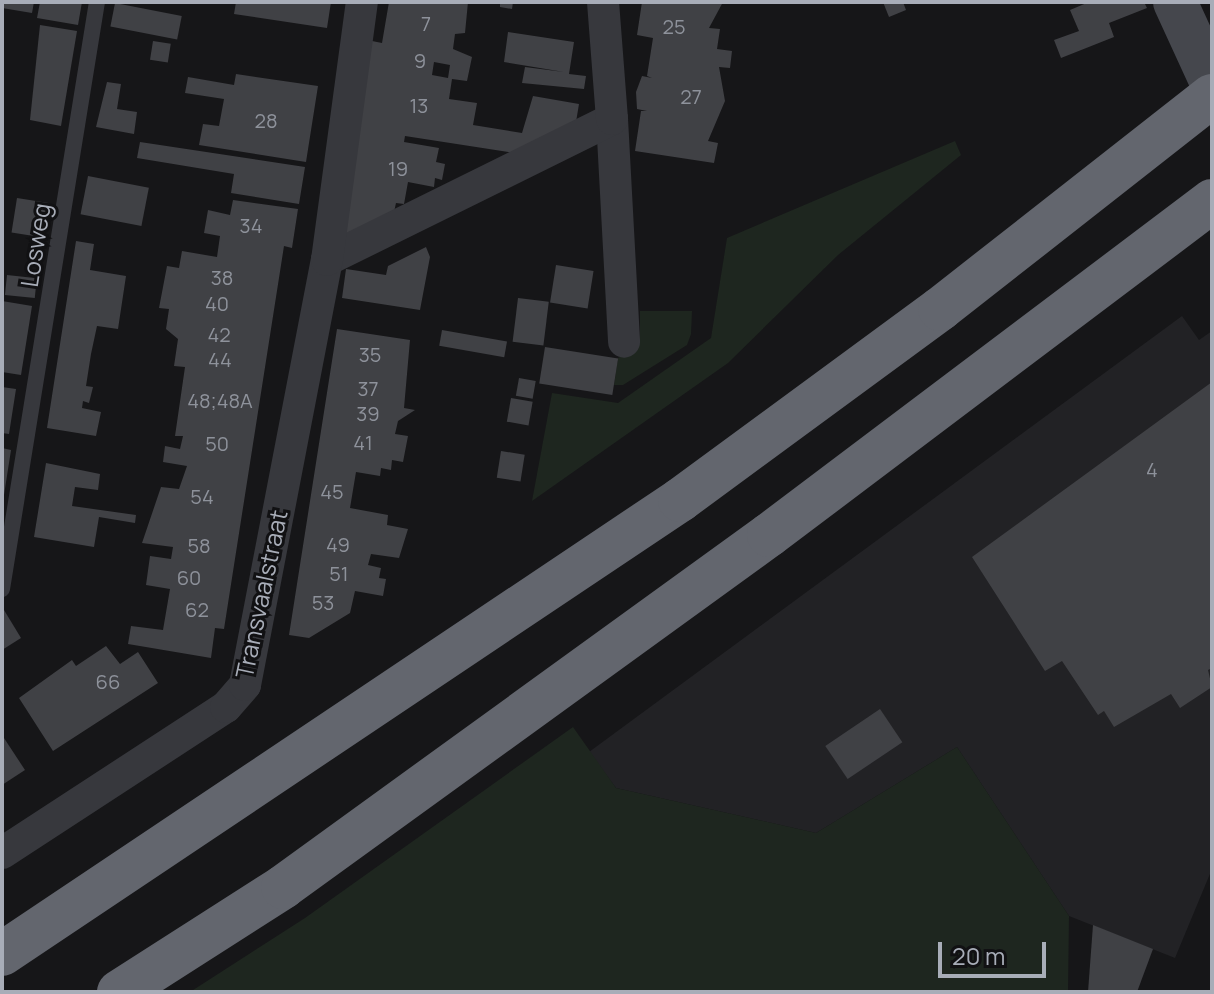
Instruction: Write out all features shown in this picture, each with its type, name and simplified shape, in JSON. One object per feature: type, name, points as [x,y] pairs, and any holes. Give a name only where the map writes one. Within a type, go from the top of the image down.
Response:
[{"type":"highway","points":[[2,954],[680,500],[940,309],[1212,96]]},
{"type":"highway","points":[[119,992],[296,878],[769,535],[1212,201]]},
{"type":"street","name":"Transvaalstraat","points":[[2,853],[226,707],[245,685],[327,260],[362,2]]},
{"type":"street","points":[[603,2],[624,342]]},
{"type":"street","points":[[1175,2],[1212,83]]},
{"type":"street","points":[[327,260],[612,119]]},
{"type":"lane","name":"Losweg","points":[[2,589],[97,2]]},
{"type":"shaded area","points":[[955,141],[961,155],[838,255],[728,363],[532,501],[552,393],[618,403],[711,338],[727,238]]},
{"type":"shaded area","points":[[640,311],[692,311],[691,334],[687,345],[623,385],[614,385],[618,358],[634,349],[640,338]]},
{"type":"shaded area","points":[[1182,316],[1199,340],[1212,331],[1212,869],[1175,958],[1069,916],[957,747],[816,833],[616,788],[589,752]]},
{"type":"shaded area","points":[[573,727],[616,788],[816,833],[957,747],[1069,916],[1068,992],[190,992],[305,918]]},
{"type":"building","points":[[2,2],[34,2],[32,13],[2,8]]},
{"type":"building","points":[[40,2],[82,2],[78,25],[37,18]]},
{"type":"building","points":[[236,2],[331,2],[327,28],[234,14]]},
{"type":"building","points":[[389,2],[468,2],[465,33],[455,34],[453,49],[472,57],[467,81],[452,79],[449,99],[477,103],[473,125],[522,133],[533,96],[579,104],[576,122],[515,153],[405,136],[404,142],[439,148],[436,162],[445,164],[442,180],[435,178],[434,187],[408,182],[404,204],[396,203],[394,212],[345,236],[372,41],[382,43]],"holes":[[[434,62],[450,65],[448,78],[432,75]]]},
{"type":"building","points":[[500,2],[513,2],[512,9],[500,7]]},
{"type":"building","points":[[642,2],[723,2],[709,28],[720,29],[717,49],[732,51],[730,68],[719,67],[725,101],[708,141],[718,143],[714,163],[635,151],[641,111],[647,111],[637,109],[636,92],[642,76],[652,78],[647,76],[653,38],[637,35]]},
{"type":"building","points":[[883,2],[903,2],[906,10],[889,17]]},
{"type":"building","points":[[1089,2],[1144,2],[1147,8],[1109,23],[1114,37],[1061,58],[1054,40],[1079,31],[1070,10]]},
{"type":"building","points":[[115,3],[182,16],[177,40],[110,27]]},
{"type":"building","points":[[40,25],[77,31],[61,126],[30,120]]},
{"type":"building","points":[[508,32],[574,42],[569,74],[586,76],[584,89],[522,83],[525,67],[564,72],[504,62]]},
{"type":"building","points":[[153,41],[171,44],[168,63],[150,60]]},
{"type":"building","points":[[236,74],[318,86],[306,162],[199,145],[203,124],[219,126],[224,99],[185,93],[188,77],[234,85]]},
{"type":"building","points":[[107,82],[121,84],[117,109],[137,112],[134,134],[96,127]]},
{"type":"building","points":[[140,142],[305,167],[299,204],[231,193],[234,174],[137,158]]},
{"type":"building","points":[[88,176],[149,188],[141,226],[81,214]]},
{"type":"building","points":[[17,198],[49,203],[43,238],[12,233]]},
{"type":"building","points":[[233,200],[298,209],[292,248],[284,246],[224,629],[215,628],[211,658],[128,644],[131,626],[163,630],[170,589],[146,585],[150,556],[171,559],[173,547],[142,543],[161,487],[179,489],[187,466],[163,462],[165,446],[180,449],[183,436],[175,436],[185,367],[174,366],[178,339],[166,329],[169,309],[159,308],[167,266],[179,268],[182,251],[217,257],[220,236],[204,233],[208,210],[230,215]]},
{"type":"building","points":[[76,241],[94,244],[90,270],[126,276],[118,329],[97,326],[91,354],[86,386],[93,387],[89,403],[83,401],[82,408],[101,412],[96,436],[47,428]]},
{"type":"building","points":[[426,247],[430,257],[420,310],[342,298],[346,269],[386,275],[388,266]]},
{"type":"building","points":[[556,265],[594,271],[588,308],[550,303]]},
{"type":"building","points":[[7,275],[37,278],[35,298],[5,295]]},
{"type":"building","points":[[518,298],[549,302],[543,345],[513,342]]},
{"type":"building","points":[[2,301],[32,306],[21,375],[2,372]]},
{"type":"building","points":[[337,329],[410,340],[404,408],[415,410],[398,421],[395,434],[408,436],[403,462],[392,460],[391,470],[381,468],[380,476],[356,472],[350,508],[388,515],[387,525],[408,529],[399,558],[371,554],[368,565],[381,568],[379,578],[386,579],[383,596],[355,591],[350,613],[309,638],[289,635]]},
{"type":"building","points":[[442,330],[507,341],[504,357],[439,346]]},
{"type":"building","points":[[545,347],[618,359],[612,395],[539,384]]},
{"type":"building","points":[[519,378],[536,381],[533,399],[516,396]]},
{"type":"building","points":[[1212,382],[1212,668],[1208,670],[1212,687],[1180,708],[1171,694],[1114,727],[1104,711],[1098,715],[1062,661],[1045,671],[972,557]]},
{"type":"building","points":[[2,387],[16,389],[9,434],[2,433]]},
{"type":"building","points":[[511,398],[533,402],[528,425],[507,422]]},
{"type":"building","points":[[2,448],[11,450],[4,495],[2,494]]},
{"type":"building","points":[[501,451],[525,455],[520,481],[497,478]]},
{"type":"building","points":[[46,463],[100,474],[98,490],[75,487],[72,506],[136,515],[135,523],[99,517],[94,547],[34,537]]},
{"type":"building","points":[[2,611],[21,638],[2,650]]},
{"type":"building","points":[[106,646],[120,664],[138,652],[158,683],[53,751],[19,698],[72,660],[76,666]]},
{"type":"building","points":[[880,709],[902,742],[848,779],[825,746]]},
{"type":"building","points":[[2,735],[25,770],[2,785]]},
{"type":"building","points":[[1093,925],[1153,949],[1137,992],[1088,992]]}]
